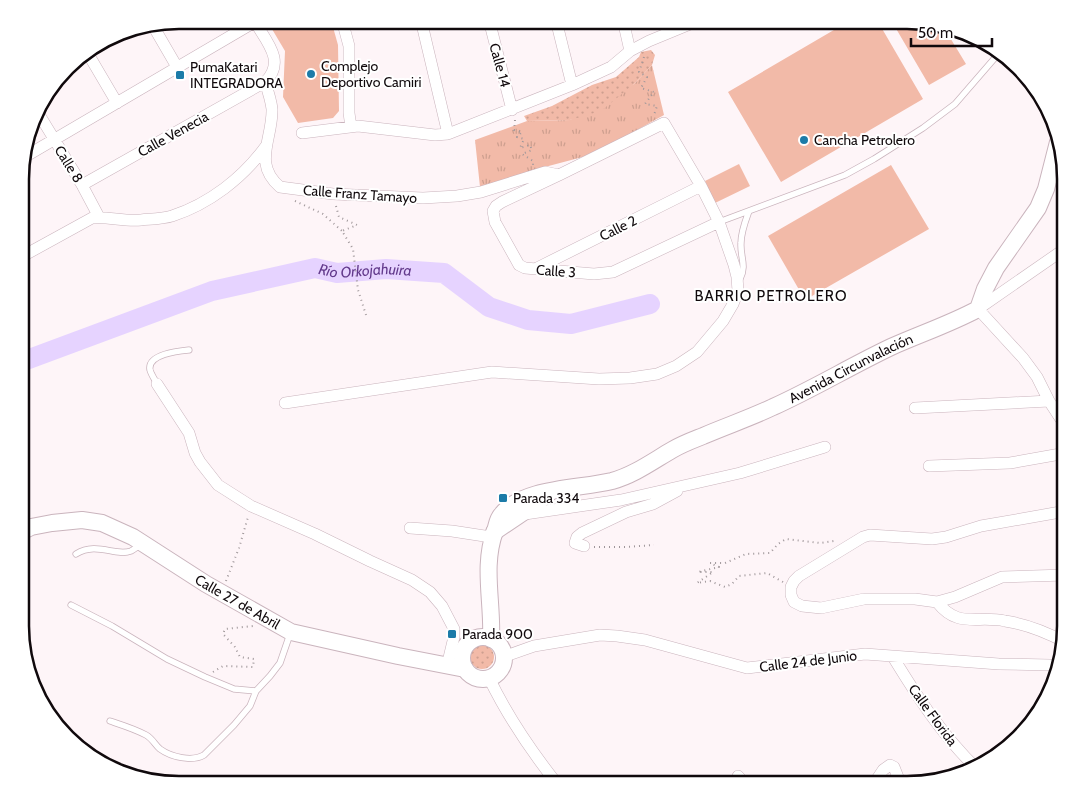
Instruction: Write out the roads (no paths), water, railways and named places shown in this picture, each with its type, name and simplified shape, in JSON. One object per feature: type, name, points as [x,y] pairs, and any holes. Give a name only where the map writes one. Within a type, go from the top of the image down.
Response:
[{"type":"main road","points":[[978,309],[985,289],[996,268],[1038,208],[1046,189],[1055,154]]},
{"type":"main road","name":"Avenida Circunvalación","points":[[493,535],[517,509],[550,492],[613,481],[650,464],[673,449],[774,407],[892,347],[955,322],[978,309]]},
{"type":"main road","name":"Calle 27 de Abril","points":[[29,528],[52,523],[82,520],[108,526],[120,530],[144,543],[206,584],[291,632],[465,669]]},
{"type":"main road","points":[[492,639],[488,555],[493,535]]},
{"type":"main road","points":[[478,638],[492,639],[500,646],[503,657],[500,670],[495,675],[489,678],[476,678],[465,669],[462,656],[467,644],[478,638]]},
{"type":"street","points":[[31,153],[242,29]]},
{"type":"street","points":[[29,253],[92,218],[98,217],[123,221],[171,216],[205,202],[247,170],[266,146],[272,109],[265,82],[270,77],[274,61],[273,53],[260,29]]},
{"type":"street","points":[[344,29],[349,46],[349,113],[351,127]]},
{"type":"street","points":[[423,29],[448,134]]},
{"type":"street","name":"Calle 14","points":[[491,29],[512,110]]},
{"type":"street","points":[[558,29],[572,85]]},
{"type":"street","points":[[625,29],[630,51]]},
{"type":"street","points":[[302,133],[358,126],[435,135],[448,134],[572,85],[611,67],[630,51],[678,29]]},
{"type":"street","points":[[156,31],[177,67]]},
{"type":"street","points":[[90,58],[117,102]]},
{"type":"street","name":"Calle Venecia","points":[[82,185],[265,82]]},
{"type":"street","name":"Calle 8","points":[[41,119],[82,185],[98,217]]},
{"type":"street","name":"Calle Franz Tamayo","points":[[266,146],[265,163],[268,174],[280,187],[333,194],[423,198],[457,196],[481,192],[545,172],[558,175],[664,123],[702,186]]},
{"type":"street","name":"Calle 3","points":[[558,175],[502,202],[493,211],[495,222],[519,264],[525,268],[594,274],[613,272],[719,222]]},
{"type":"street","points":[[285,404],[492,372],[599,379],[630,378],[657,374],[676,366],[697,352],[711,337],[734,304],[738,291],[734,265],[719,222],[702,186]]},
{"type":"street","name":"Calle 2","points":[[534,269],[702,186]]},
{"type":"street","points":[[1057,254],[978,309],[1023,358],[1037,377],[1057,414]]},
{"type":"street","points":[[157,384],[189,433],[195,453],[218,485],[251,506],[412,580],[430,592],[442,606],[454,629],[447,666]]},
{"type":"street","points":[[916,408],[1049,401]]},
{"type":"street","points":[[517,509],[621,500],[740,473],[825,447]]},
{"type":"street","points":[[929,466],[1010,464],[1057,455]]},
{"type":"street","points":[[584,546],[576,543],[577,537],[582,533],[626,512],[653,504],[692,483]]},
{"type":"street","points":[[1057,513],[982,526],[946,537],[932,538],[870,534],[799,576],[791,587],[791,595],[794,602],[808,608],[821,608],[864,599],[915,599],[936,602],[955,597],[1002,577],[1057,575]]},
{"type":"street","points":[[410,528],[493,535]]},
{"type":"street","points":[[936,602],[942,610],[952,617],[1004,620],[1048,633],[1057,638]]},
{"type":"street","name":"Calle 24 de Junio","points":[[503,657],[534,646],[600,635],[645,640],[747,668],[761,668],[846,655],[865,654],[999,664],[1052,665]]},
{"type":"street","name":"Calle Florida","points":[[894,657],[930,716],[970,762]]},
{"type":"street","points":[[489,678],[502,705],[527,745],[551,776]]},
{"type":"street","points":[[879,776],[890,765],[894,767],[898,776]]},
{"type":"lane","points":[[719,222],[845,175],[908,138],[955,104],[995,58]]},
{"type":"lane","points":[[737,284],[744,268],[741,246],[742,231],[749,212]]},
{"type":"lane","points":[[157,384],[150,370],[150,364],[168,353],[189,350]]},
{"type":"lane","points":[[76,554],[83,549],[101,548],[125,552],[131,551],[144,543]]},
{"type":"lane","points":[[71,605],[112,626],[167,659],[234,689],[256,691]]},
{"type":"lane","points":[[110,721],[149,737],[164,752],[188,759],[198,759],[250,706],[256,691],[280,663],[291,632]]},
{"type":"waterway","name":"Río Orkojahuira","points":[[29,359],[212,291],[315,268],[337,273],[386,269],[444,273],[489,307],[528,320],[571,324],[650,304]]},
{"type":"place","name":"Complejo Deportivo Camiri","points":[[311,74]]},
{"type":"place","name":"PumaKatari INTEGRADORA","points":[[180,75]]},
{"type":"place","name":"Cancha Petrolero","points":[[804,140]]},
{"type":"place","name":"Parada 334","points":[[503,498]]},
{"type":"place","name":"Parada 900","points":[[452,634]]},
{"type":"district","name":"BARRIO PETROLERO","points":[[771,296]]}]
